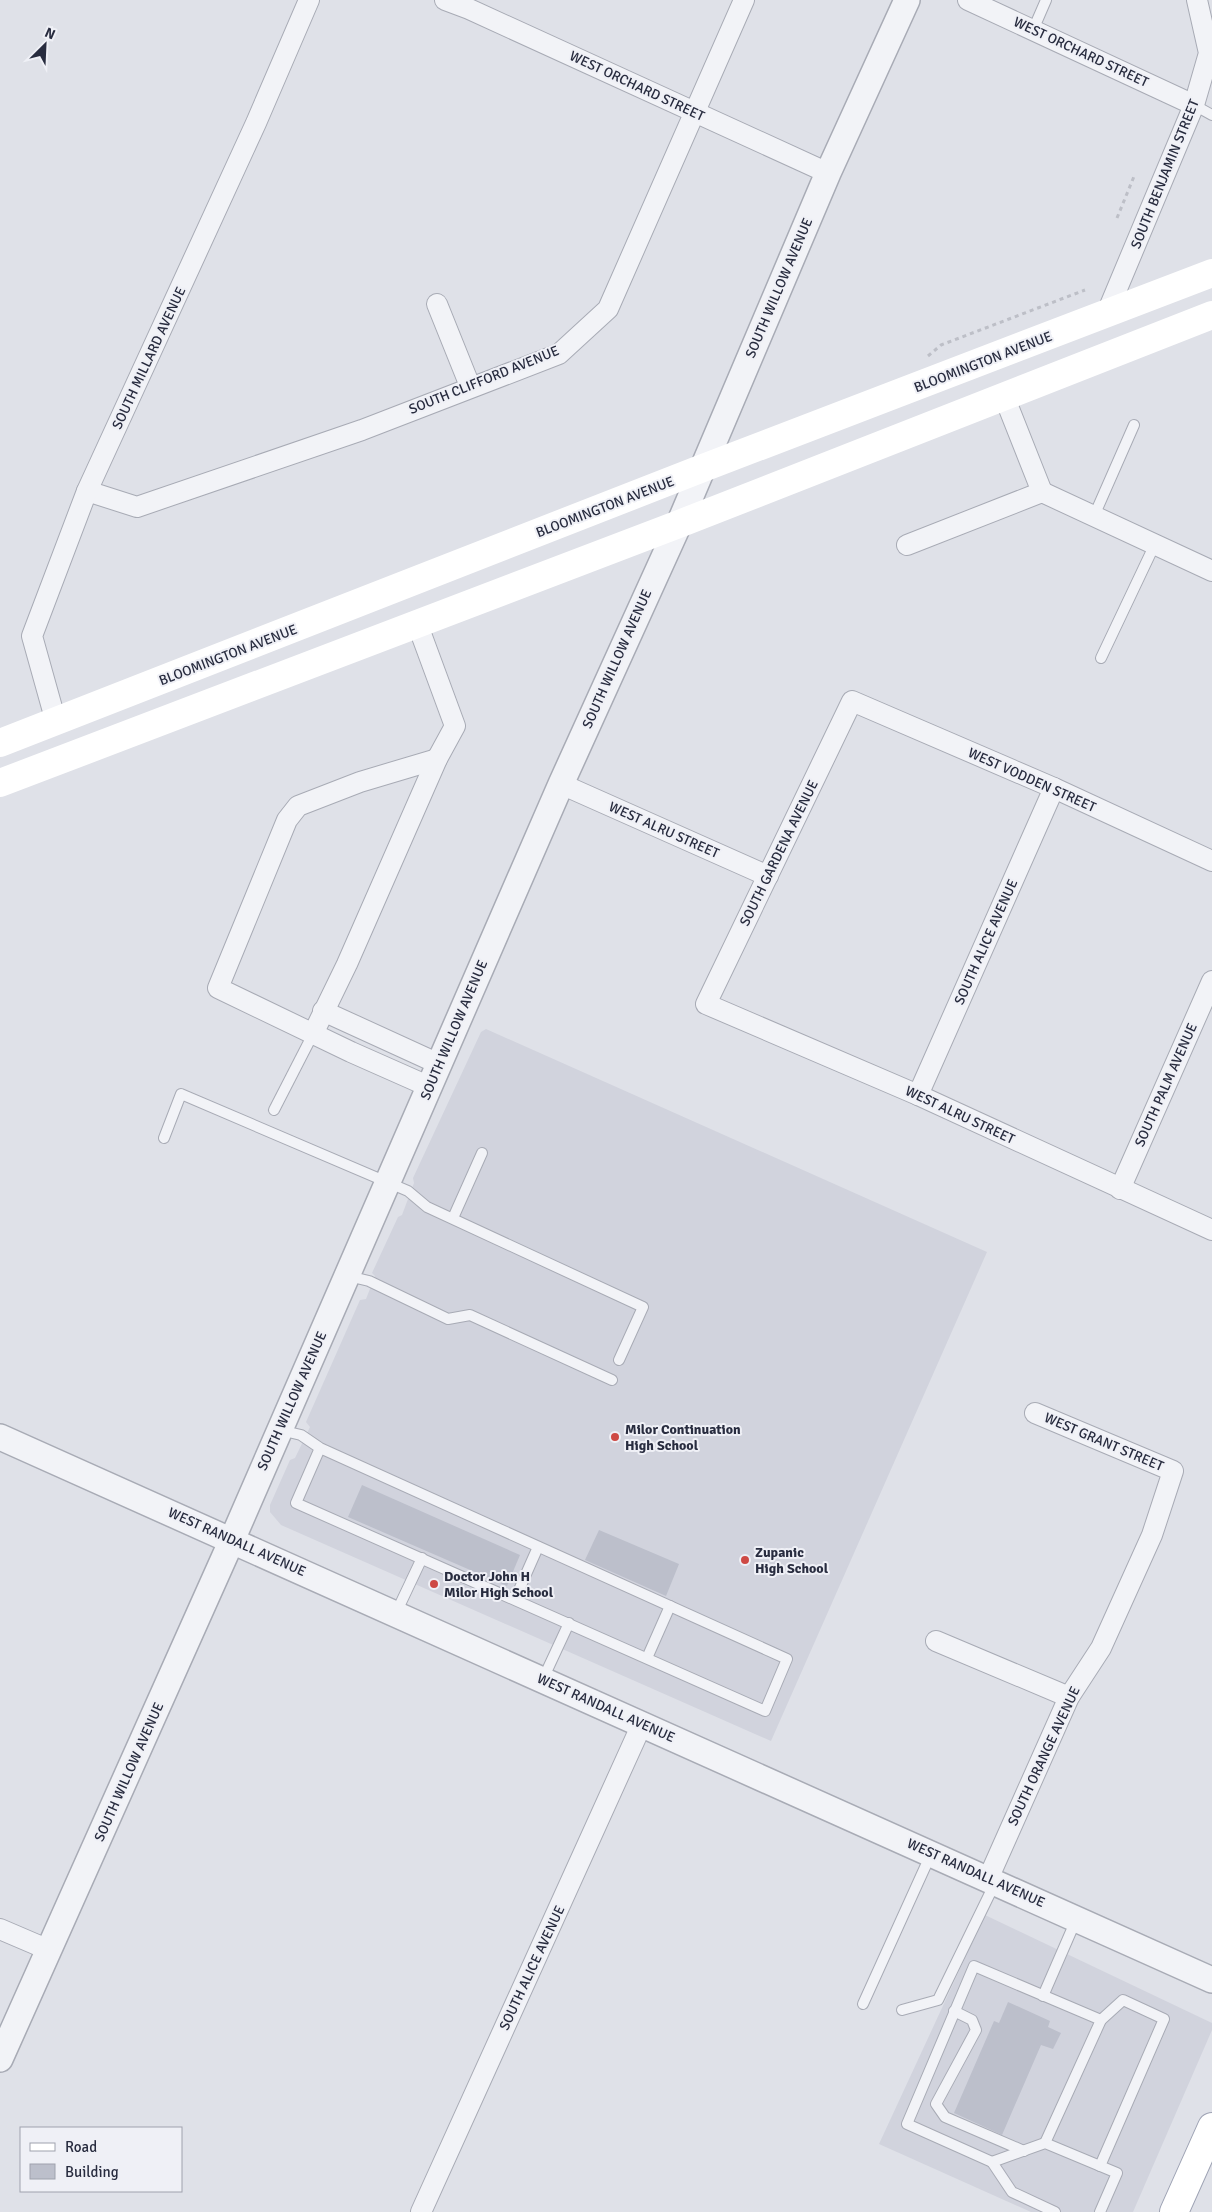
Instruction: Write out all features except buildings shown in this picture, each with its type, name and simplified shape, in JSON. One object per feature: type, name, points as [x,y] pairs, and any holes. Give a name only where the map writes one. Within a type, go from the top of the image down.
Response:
[{"type":"main road","name":"BLOOMINGTON AVENUE","points":[[0,743],[703,468],[1212,273]]},
{"type":"main road","points":[[0,783],[679,524],[1212,315]]},
{"type":"main road","points":[[1174,2212],[1212,2127]]},
{"type":"street","name":"SOUTH MILLARD AVENUE","points":[[56,722],[32,636],[87,491],[256,123],[309,0]]},
{"type":"street","name":"WEST ORCHARD STREET","points":[[446,0],[471,4],[694,113],[828,173]]},
{"type":"street","name":"SOUTH CLIFFORD AVENUE","points":[[87,491],[138,507],[362,430],[470,386],[558,354],[608,309],[744,0]]},
{"type":"street","name":"SOUTH WILLOW AVENUE","points":[[0,2059],[232,1540],[561,784],[679,524],[828,173],[907,0]]},
{"type":"street","name":"WEST ORCHARD STREET","points":[[968,0],[1194,105]]},
{"type":"street","name":"SOUTH BENJAMIN STREET","points":[[1106,315],[1194,105],[1209,54],[1197,0]]},
{"type":"street","points":[[437,304],[470,386]]},
{"type":"street","points":[[1004,396],[1042,492],[1212,571]]},
{"type":"street","points":[[907,545],[1042,492]]},
{"type":"street","points":[[313,1034],[437,759],[454,726],[417,623]]},
{"type":"street","name":"WEST VODDEN STREET","points":[[852,701],[1054,788],[1212,861]]},
{"type":"street","name":"SOUTH GARDENA AVENUE","points":[[706,1004],[852,701]]},
{"type":"street","points":[[430,1087],[218,988],[287,820],[298,806],[360,782],[437,759]]},
{"type":"street","name":"WEST ALRU STREET","points":[[561,784],[768,876]]},
{"type":"street","name":"SOUTH ALICE AVENUE","points":[[918,1096],[1054,788]]},
{"type":"street","name":"SOUTH PALM AVENUE","points":[[1120,1189],[1212,981]]},
{"type":"street","name":"WEST ALRU STREET","points":[[706,1004],[918,1096],[1212,1230]]},
{"type":"street","points":[[323,1012],[439,1064]]},
{"type":"street","name":"WEST GRANT STREET","points":[[1035,1412],[1173,1471]]},
{"type":"street","name":"WEST RANDALL AVENUE","points":[[0,1437],[1212,1980]]},
{"type":"street","name":"SOUTH ORANGE AVENUE","points":[[992,1880],[1068,1697],[1101,1648],[1152,1535],[1173,1471]]},
{"type":"street","points":[[936,1641],[1068,1697]]},
{"type":"street","name":"SOUTH ALICE AVENUE","points":[[421,2212],[642,1724]]},
{"type":"street","points":[[0,1929],[49,1950]]},
{"type":"lane","points":[[1033,30],[1046,0]]},
{"type":"lane","points":[[1194,105],[1212,115]]},
{"type":"lane","points":[[1094,516],[1134,425]]},
{"type":"lane","points":[[1100,658],[1155,544]]},
{"type":"lane","points":[[274,1110],[313,1034]]},
{"type":"lane","points":[[164,1138],[181,1094],[387,1183],[408,1190],[427,1207],[642,1307],[619,1360]]},
{"type":"lane","points":[[453,1218],[482,1153]]},
{"type":"lane","points":[[347,1276],[369,1280],[448,1319],[470,1315],[612,1380]]},
{"type":"lane","points":[[280,1430],[301,1435],[320,1448],[787,1659],[765,1711],[296,1503],[320,1448]]},
{"type":"lane","points":[[515,1599],[538,1547]]},
{"type":"lane","points":[[396,1614],[422,1558]]},
{"type":"lane","points":[[647,1658],[670,1606]]},
{"type":"lane","points":[[543,1679],[569,1623]]},
{"type":"lane","points":[[863,2004],[931,1853]]},
{"type":"lane","points":[[902,2010],[938,2000],[992,1880]]},
{"type":"lane","points":[[1043,1996],[1077,1919]]},
{"type":"lane","points":[[1055,2212],[1012,2192],[992,2162],[907,2124],[974,1966],[1101,2020]]},
{"type":"lane","points":[[1045,2143],[1101,2020],[1123,2000],[1164,2019],[1100,2166]]},
{"type":"lane","points":[[954,2011],[972,2020],[976,2030],[936,2104],[945,2118],[1024,2150]]},
{"type":"lane","points":[[992,2162],[1045,2143],[1116,2173],[1100,2212]]},
{"type":"path","points":[[1117,218],[1136,174]]},
{"type":"path","points":[[924,359],[941,345],[1085,290]]},
{"type":"shaded area","points":[[486,1029],[987,1252],[771,1741],[281,1525],[270,1512],[270,1505],[290,1460],[295,1458],[310,1427],[306,1422],[360,1300],[366,1299],[375,1276],[372,1273],[398,1217],[402,1215],[414,1183],[413,1178],[481,1032]]},
{"type":"shaded area","points":[[985,1915],[1212,2023],[1212,2030],[1133,2212],[1031,2212],[879,2144]]},
{"type":"place","name":"Milor Continuation High School","points":[[615,1437]]},
{"type":"place","name":"Zupanic High School","points":[[745,1560]]},
{"type":"place","name":"Doctor John H Milor High School","points":[[434,1584]]}]
